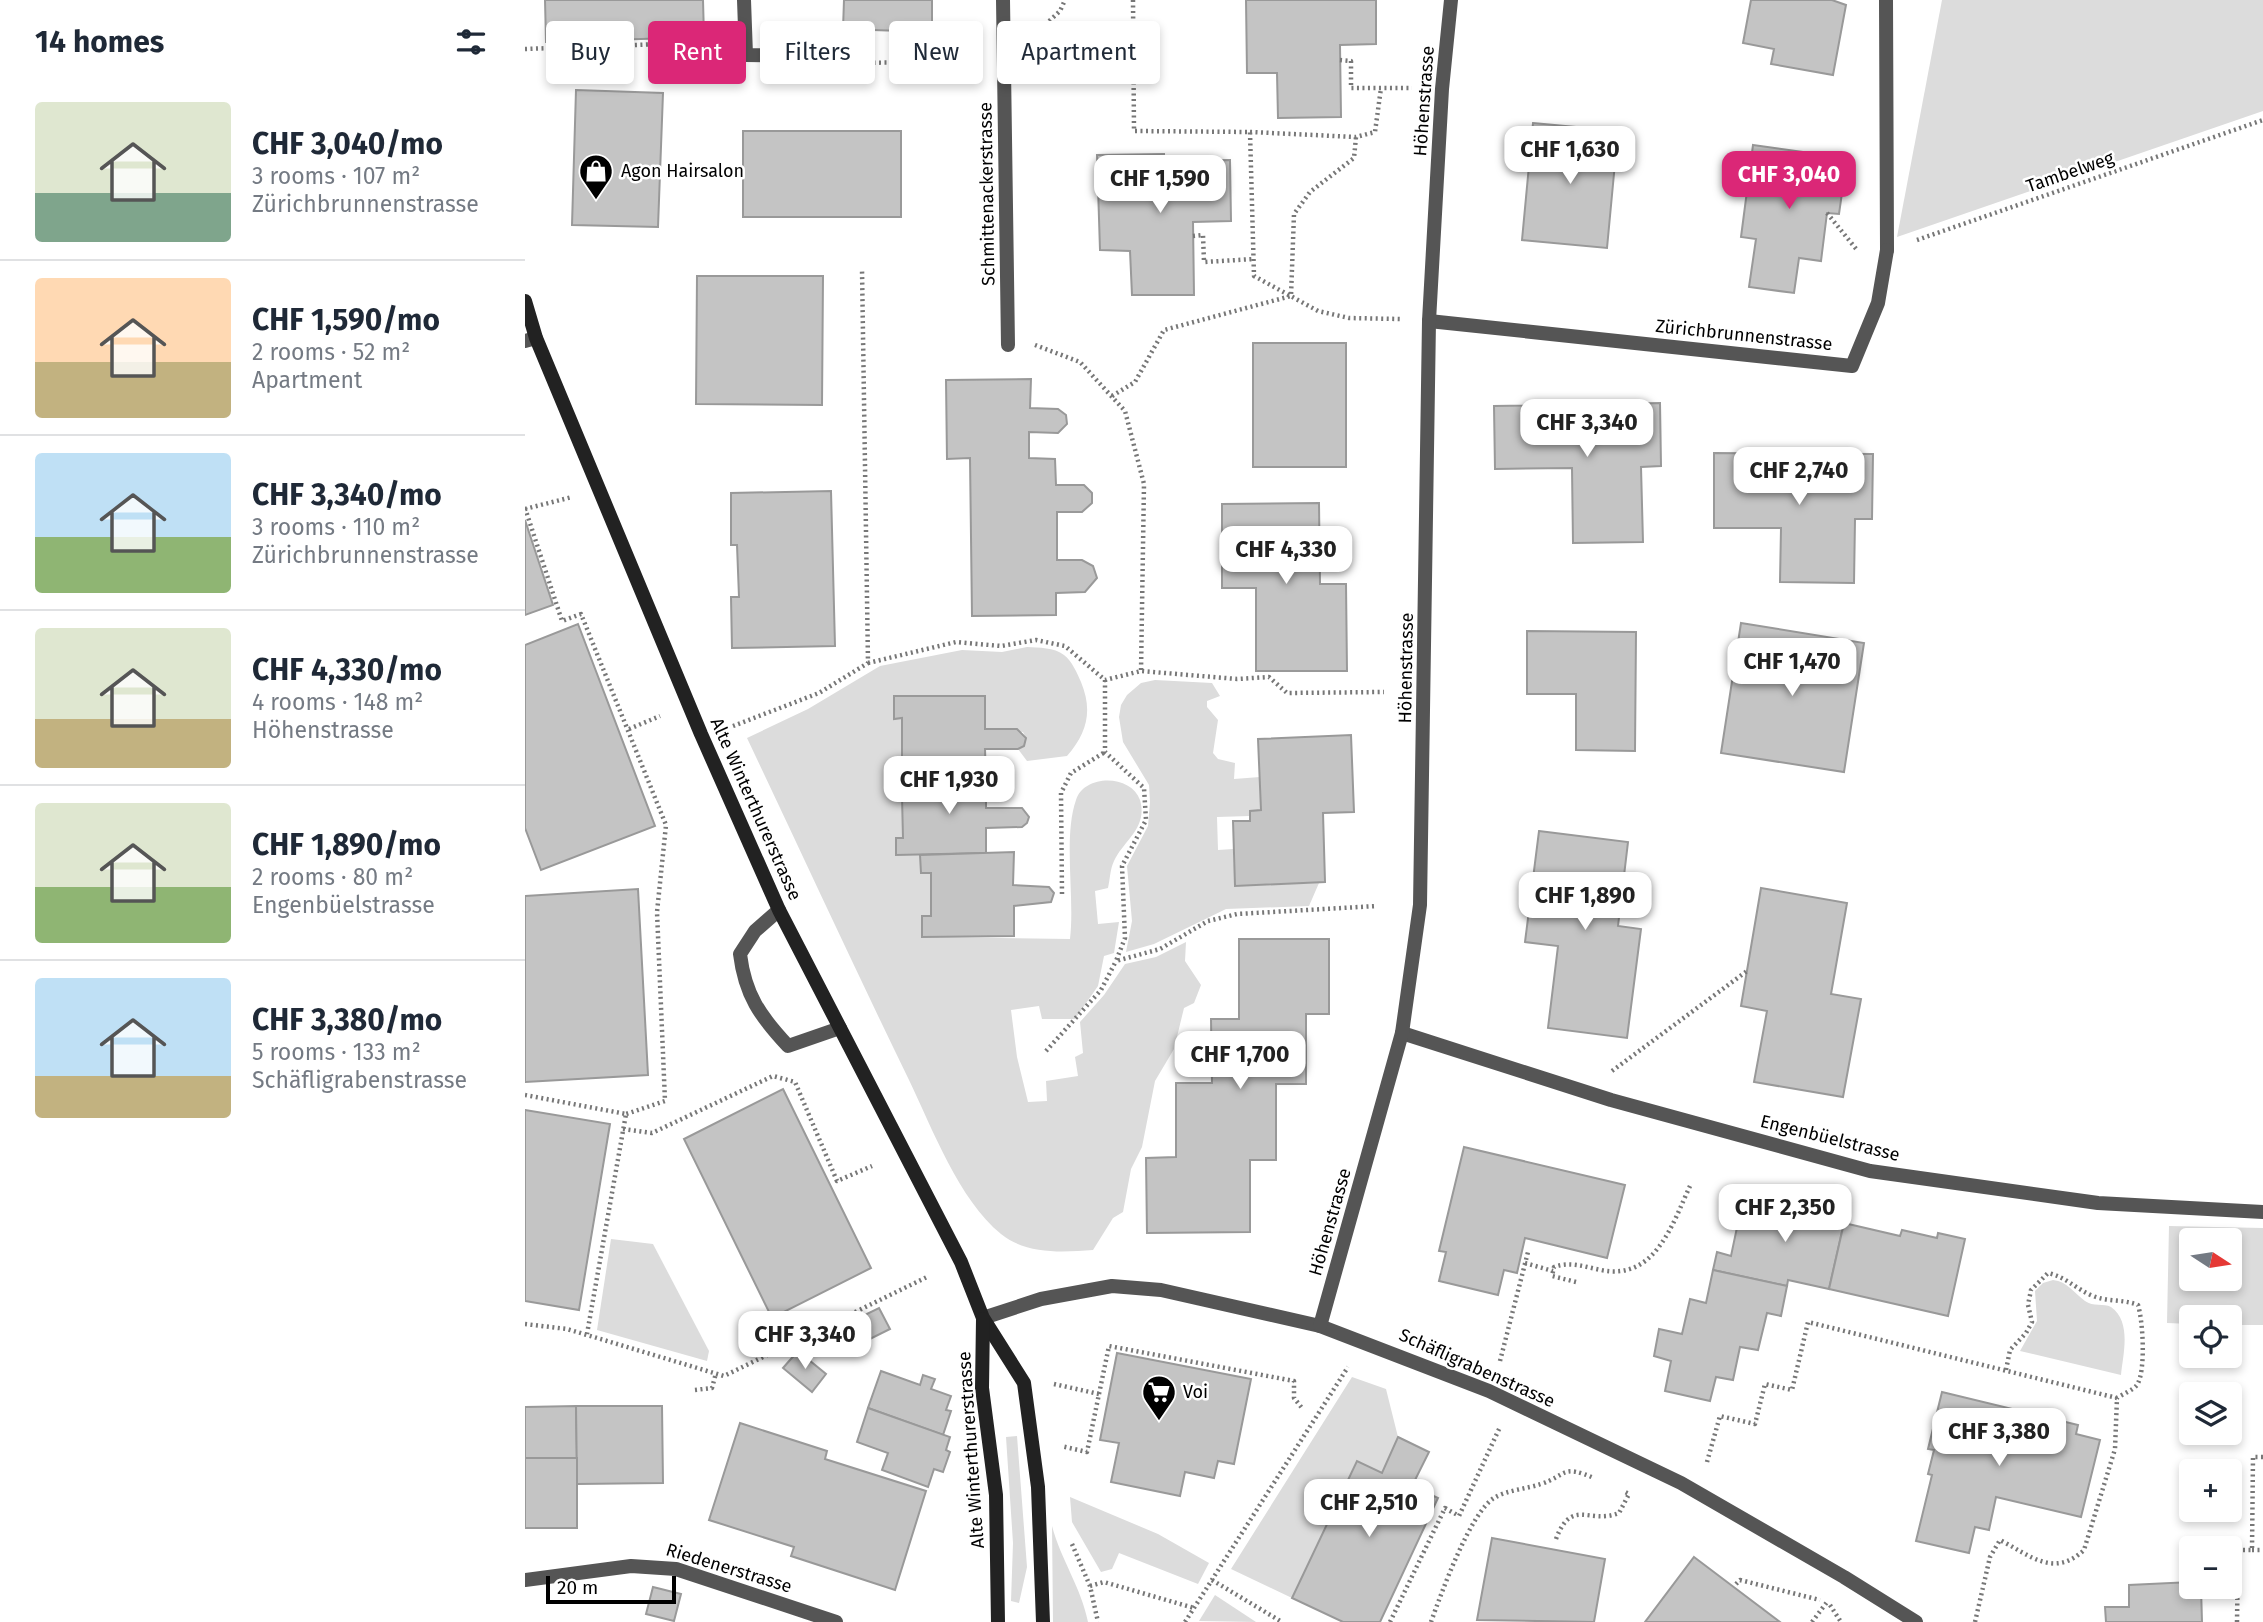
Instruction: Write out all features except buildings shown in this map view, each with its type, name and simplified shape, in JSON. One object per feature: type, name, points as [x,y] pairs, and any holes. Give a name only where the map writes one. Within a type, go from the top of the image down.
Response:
[{"type":"main road","name":"Alte Winterthurerstrasse","points":[[525,301],[530,340],[779,910],[961,1262],[983,1318],[1024,1383],[1038,1488],[1042,1622]]},
{"type":"main road","name":"Alte Winterthurerstrasse","points":[[983,1318],[982,1388],[996,1495],[998,1622]]},
{"type":"street","points":[[744,0],[746,55],[760,55]]},
{"type":"street","name":"Schmittenackerstrasse","points":[[1003,0],[1008,345]]},
{"type":"street","name":"Höhenstrasse","points":[[1320,1326],[1402,1033],[1420,905],[1429,321],[1442,89],[1451,0]]},
{"type":"street","name":"Zürichbrunnenstrasse","points":[[1429,321],[1852,366],[1878,303],[1887,250],[1886,0]]},
{"type":"street","points":[[779,910],[755,931],[740,954],[743,983],[762,1018],[788,1046],[840,1028]]},
{"type":"street","name":"Engenbüelstrasse","points":[[1402,1033],[1611,1100],[1870,1171],[2098,1203],[2263,1212]]},
{"type":"street","name":"Schäfligrabenstrasse","points":[[983,1318],[1041,1299],[1112,1286],[1161,1290],[1320,1326],[1489,1391],[1681,1483],[1916,1622]]},
{"type":"street","name":"Riedenerstrasse","points":[[525,1580],[652,1565],[676,1569],[837,1622]]},
{"type":"path","points":[[1133,0],[1134,131],[1250,132],[1356,137],[1375,132],[1381,88]]},
{"type":"path","points":[[525,49],[648,45]]},
{"type":"path","points":[[1340,60],[1351,61],[1351,88],[1412,88]]},
{"type":"path","name":"Tambelweg","points":[[1887,250],[2263,120]]},
{"type":"path","points":[[1250,132],[1254,276],[1318,310],[1349,318],[1429,321]]},
{"type":"path","points":[[1291,296],[1294,214],[1310,192],[1354,158],[1356,137]]},
{"type":"path","points":[[1827,212],[1864,260]]},
{"type":"path","points":[[1193,236],[1203,235],[1204,262],[1254,259]]},
{"type":"path","points":[[862,269],[868,663]]},
{"type":"path","points":[[1112,396],[1135,382],[1164,330],[1291,296]]},
{"type":"path","points":[[1008,345],[1040,344],[1080,362],[1125,411],[1144,484],[1141,671]]},
{"type":"path","points":[[525,1095],[626,1114],[665,1101],[657,912],[666,825],[582,614],[562,621],[525,509],[573,496]]},
{"type":"path","points":[[733,726],[819,694],[868,663],[956,642],[1001,646],[1036,640],[1065,646],[1105,680],[1105,752],[1144,788],[1146,820],[1122,866],[1125,938],[1117,961],[1101,990],[1046,1051]]},
{"type":"path","points":[[1105,680],[1141,671],[1237,679],[1269,677],[1287,693],[1384,692]]},
{"type":"path","points":[[629,729],[660,716]]},
{"type":"path","points":[[1062,894],[1061,793],[1071,773],[1105,752]]},
{"type":"path","points":[[1117,961],[1160,949],[1208,921],[1237,914],[1377,906]]},
{"type":"path","points":[[1605,1076],[1747,971]]},
{"type":"path","points":[[623,1129],[652,1133],[773,1076],[795,1082],[837,1181],[872,1166]]},
{"type":"path","points":[[587,1334],[626,1114]]},
{"type":"path","points":[[1576,1282],[1552,1276],[1554,1267],[1566,1263],[1610,1272],[1631,1271],[1648,1260],[1665,1239],[1690,1186]]},
{"type":"path","points":[[1500,1361],[1528,1252]]},
{"type":"path","points":[[1525,1263],[1553,1271]]},
{"type":"path","points":[[1707,1462],[1720,1416],[1755,1424],[1765,1384],[1792,1390],[1808,1322],[2117,1398],[2136,1386],[2141,1371],[2144,1324],[2138,1305],[2124,1300],[2095,1297],[2065,1277],[2048,1273],[2031,1290],[2028,1305],[2032,1322],[2010,1350],[2006,1370]]},
{"type":"path","points":[[525,1324],[587,1334],[724,1376],[927,1277]]},
{"type":"path","points":[[1051,1444],[1087,1452],[1109,1346],[1294,1381],[1294,1398],[1302,1408]]},
{"type":"path","points":[[1185,1622],[1348,1367]]},
{"type":"path","points":[[695,1390],[712,1388],[716,1373]]},
{"type":"path","points":[[1045,1382],[1099,1394]]},
{"type":"path","points":[[1975,1622],[1990,1557],[2000,1540],[2039,1561],[2055,1564],[2073,1561],[2084,1550],[2115,1449],[2117,1398]]},
{"type":"path","points":[[1389,1622],[1445,1508],[1459,1516],[1500,1427]]},
{"type":"path","points":[[2252,1550],[2253,1457],[2263,1457]]},
{"type":"path","points":[[1431,1622],[1473,1522],[1494,1498],[1544,1483],[1561,1472],[1576,1470],[1604,1482]]},
{"type":"path","points":[[1556,1539],[1563,1521],[1570,1516],[1610,1516],[1619,1513],[1629,1494],[1616,1488]]},
{"type":"path","points":[[2237,1622],[2238,1550],[2263,1550]]},
{"type":"path","points":[[1212,1580],[1272,1620],[1282,1622]]},
{"type":"path","points":[[1736,1584],[1740,1580],[1827,1602],[1841,1622]]},
{"type":"path","points":[[1090,1586],[1104,1582],[1194,1608]]},
{"type":"path","points":[[1812,1622],[1827,1602]]},
{"type":"shaded area","points":[[1942,0],[2263,0],[2263,111],[1897,237]]},
{"type":"shaded area","points":[[1027,647],[1060,652],[1074,667],[1085,693],[1087,712],[1083,730],[1074,747],[1067,756],[1027,761],[1018,749],[1024,746],[1026,738],[1023,732],[985,729],[985,696],[894,696],[895,718],[902,718],[902,760],[894,761],[895,796],[902,797],[903,838],[896,838],[896,855],[920,855],[921,873],[931,873],[931,916],[922,916],[923,937],[1070,939],[1070,832],[1076,800],[1088,785],[1108,781],[1127,785],[1135,791],[1140,800],[1141,818],[1114,861],[1108,888],[1095,891],[1098,924],[1119,922],[1114,953],[1104,956],[1098,986],[1075,1019],[1042,1019],[1039,1006],[1011,1010],[1017,1057],[1028,1102],[1047,1101],[1046,1081],[1078,1076],[1075,1057],[1083,1053],[1080,1022],[1104,995],[1125,964],[1156,957],[1186,942],[1185,961],[1201,985],[1194,1003],[1184,1008],[1174,1049],[1155,1081],[1142,1147],[1131,1169],[1123,1212],[1113,1218],[1093,1250],[1045,1251],[1011,1241],[986,1220],[959,1183],[747,738],[808,709],[880,666],[962,650],[1002,652]]},
{"type":"shaded area","points":[[1155,680],[1212,683],[1220,696],[1207,701],[1207,707],[1218,720],[1213,753],[1218,759],[1235,763],[1234,779],[1260,777],[1261,810],[1250,811],[1250,816],[1217,817],[1218,850],[1233,849],[1235,886],[1319,883],[1309,906],[1226,909],[1154,944],[1126,952],[1132,921],[1127,866],[1148,826],[1150,802],[1149,785],[1123,742],[1119,717],[1121,705],[1127,695],[1141,683]]},
{"type":"shaded area","points":[[2169,1226],[2263,1228],[2263,1325],[2242,1325],[2242,1305],[2179,1305],[2179,1324],[2167,1323]]},
{"type":"shaded area","points":[[611,1239],[653,1244],[709,1351],[707,1361],[597,1330]]},
{"type":"shaded area","points":[[2053,1280],[2067,1285],[2088,1303],[2111,1307],[2118,1313],[2125,1339],[2121,1375],[2020,1351],[2037,1321],[2035,1291],[2043,1283]]},
{"type":"shaded area","points":[[1352,1377],[1386,1389],[1398,1437],[1382,1473],[1357,1461],[1292,1598],[1231,1569]]},
{"type":"shaded area","points":[[1017,1436],[1027,1567],[1019,1603],[1011,1601],[1013,1543],[1006,1437]]},
{"type":"shaded area","points":[[1070,1497],[1158,1534],[1209,1563],[1198,1584],[1119,1553],[1112,1569],[1101,1572],[1072,1522]]},
{"type":"shaded area","points":[[1052,1526],[1081,1597],[1088,1622],[1053,1622]]},
{"type":"shaded area","points":[[1215,1595],[1256,1622],[1199,1621]]},
{"type":"place","name":"Agon Hairsalon","points":[[596,201]]},
{"type":"place","name":"Voi","points":[[1159,1422]]}]
